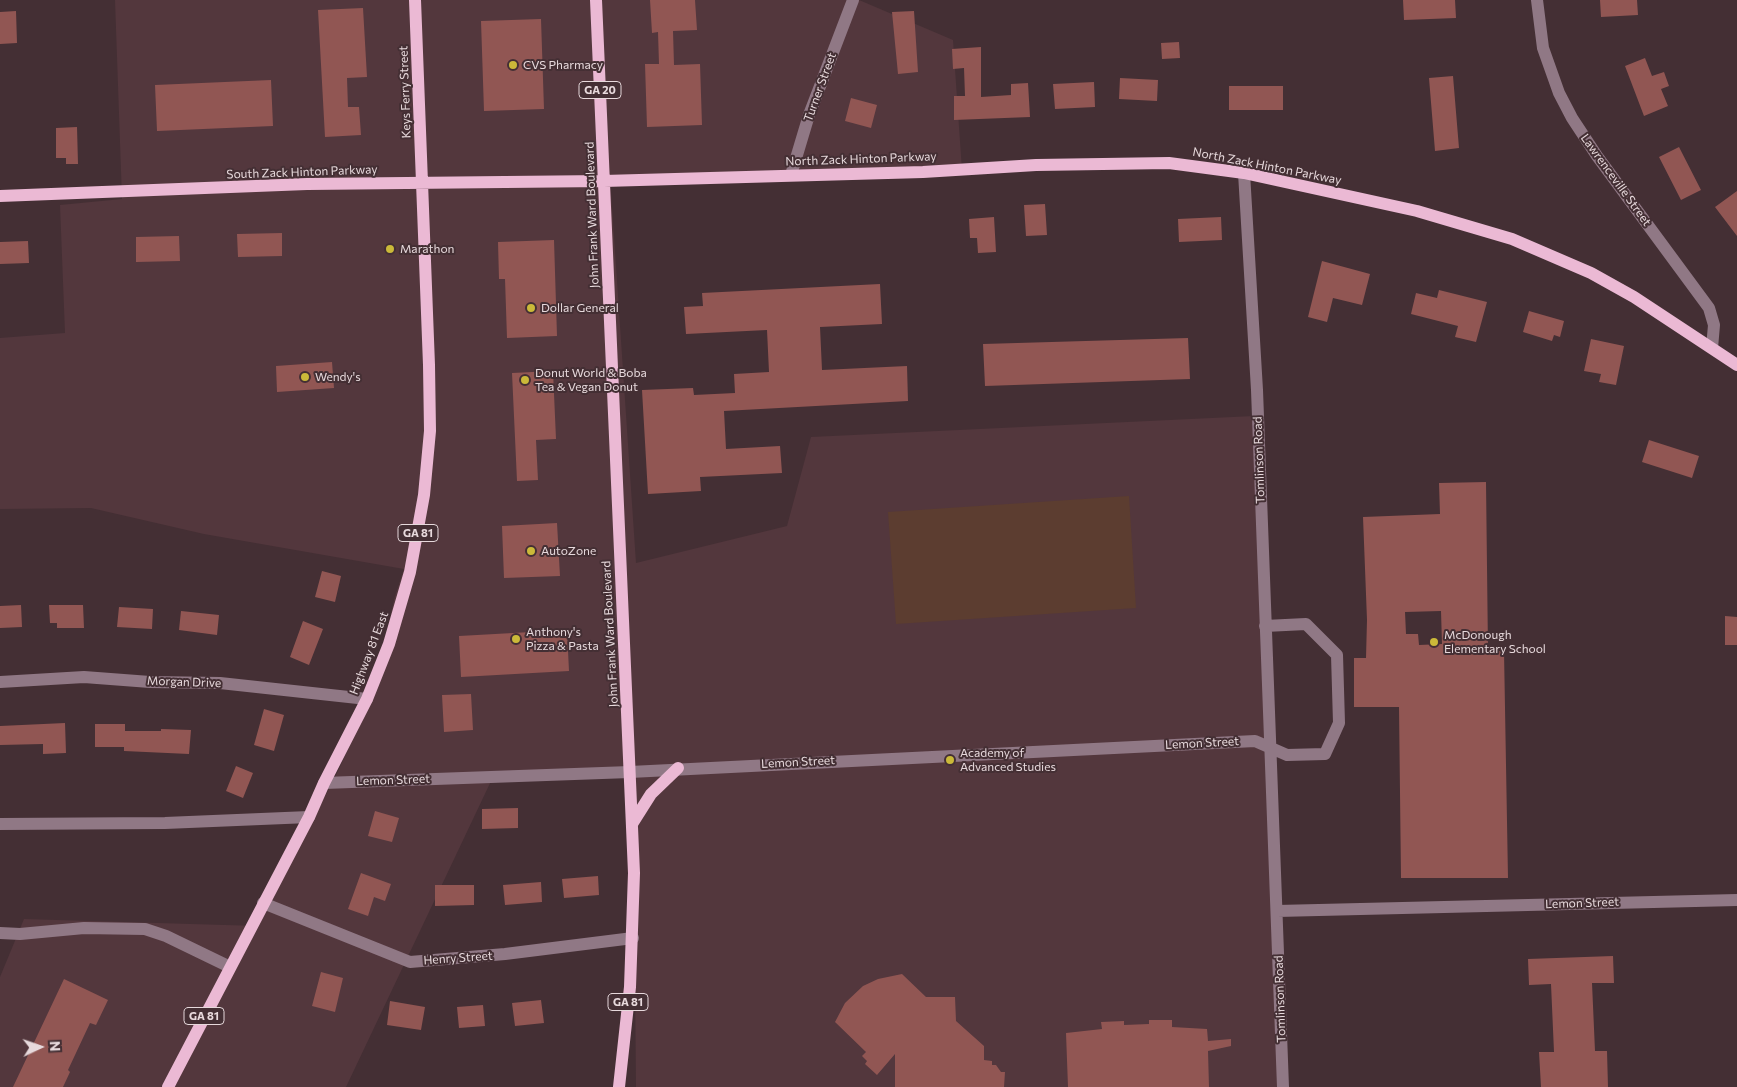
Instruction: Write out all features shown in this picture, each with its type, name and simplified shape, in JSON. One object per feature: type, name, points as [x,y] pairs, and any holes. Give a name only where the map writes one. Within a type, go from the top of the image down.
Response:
[{"type":"main road","name":"Keys Ferry Street","points":[[414,0],[422,183]]},
{"type":"main road","name":"John Frank Ward Boulevard","points":[[596,0],[632,824],[633,938],[630,987],[619,1087]]},
{"type":"main road","name":"North Zack Hinton Parkway","points":[[604,181],[1124,162],[1169,163],[1244,174],[1440,216],[1512,239],[1600,278],[1659,312],[1737,364]]},
{"type":"main road","name":"South Zack Hinton Parkway","points":[[0,196],[307,184],[604,181]]},
{"type":"main road","name":"Highway 81 East","points":[[168,1087],[309,817],[324,783],[367,699],[389,644],[410,572],[427,462],[429,365],[422,183]]},
{"type":"main road","points":[[632,824],[651,794],[678,768]]},
{"type":"street","name":"Turner Street","points":[[791,175],[809,115],[853,0]]},
{"type":"street","name":"Lawrenceville Street","points":[[1537,0],[1543,48],[1560,93],[1572,118],[1597,156],[1709,308],[1714,326],[1712,348]]},
{"type":"street","name":"Tomlinson Road","points":[[1244,174],[1257,390],[1283,1087]]},
{"type":"street","name":"Lemon Street","points":[[324,783],[630,772],[678,768],[1255,741],[1287,755],[1325,754],[1339,723],[1337,655],[1306,624],[1265,626]]},
{"type":"street","name":"Morgan Drive","points":[[0,682],[84,677],[150,682],[220,683],[367,699]]},
{"type":"street","points":[[0,824],[165,823],[309,817]]},
{"type":"street","name":"Lemon Street","points":[[1277,911],[1737,900]]},
{"type":"street","name":"Henry Street","points":[[263,903],[410,962],[505,954],[633,938]]},
{"type":"street","points":[[0,933],[20,934],[84,928],[145,929],[166,936],[230,967]]},
{"type":"shaded area","points":[[115,0],[859,0],[953,40],[962,170],[610,177],[636,563],[787,526],[811,437],[1254,416],[1282,1087],[636,1087],[634,873],[630,772],[492,779],[346,1087],[0,1087],[0,977],[24,919],[258,926],[338,771],[372,697],[395,596],[404,569],[204,534],[91,508],[0,509],[0,338],[65,333],[60,205],[122,199]]},
{"type":"shaded area","points":[[1129,496],[1136,608],[896,624],[888,512]]},
{"type":"building","points":[[650,0],[695,0],[697,30],[673,31],[674,65],[700,64],[702,125],[647,127],[645,64],[659,64],[658,32],[652,33]]},
{"type":"building","points":[[1403,0],[1455,0],[1456,18],[1404,20]]},
{"type":"building","points":[[1600,0],[1637,0],[1638,15],[1601,17]]},
{"type":"building","points":[[363,8],[367,77],[347,78],[348,107],[359,107],[361,135],[325,137],[318,10]]},
{"type":"building","points":[[16,11],[17,43],[0,44],[0,12]]},
{"type":"building","points":[[914,11],[918,72],[898,74],[892,12]]},
{"type":"building","name":"CVS Pharmacy","points":[[541,19],[544,109],[484,111],[481,21]]},
{"type":"building","points":[[1179,42],[1180,58],[1162,59],[1161,43]]},
{"type":"building","points":[[981,47],[981,97],[1011,95],[1011,84],[1028,83],[1030,117],[954,120],[954,96],[965,96],[964,68],[953,69],[952,49]]},
{"type":"building","points":[[1645,58],[1652,76],[1664,72],[1669,86],[1661,89],[1668,106],[1644,116],[1625,66]]},
{"type":"building","points":[[1453,76],[1459,148],[1435,151],[1429,78]]},
{"type":"building","points":[[1120,78],[1158,80],[1157,101],[1119,99]]},
{"type":"building","points":[[271,80],[273,126],[157,131],[155,85]]},
{"type":"building","points":[[1094,82],[1095,107],[1055,109],[1053,84]]},
{"type":"building","points":[[1229,86],[1283,86],[1283,110],[1229,110]]},
{"type":"building","points":[[851,98],[877,105],[871,128],[845,121]]},
{"type":"building","points":[[77,127],[78,164],[66,164],[66,158],[56,158],[56,128]]},
{"type":"building","points":[[1679,147],[1701,190],[1681,200],[1659,157]]},
{"type":"building","points":[[1737,191],[1737,236],[1715,207]]},
{"type":"building","points":[[1045,204],[1047,235],[1026,236],[1024,205]]},
{"type":"building","points":[[994,217],[996,252],[978,253],[977,238],[970,238],[969,219]]},
{"type":"building","points":[[1221,217],[1222,240],[1179,242],[1178,219]]},
{"type":"building","points":[[282,233],[282,256],[238,257],[237,234]]},
{"type":"building","points":[[179,236],[180,261],[136,262],[136,237]]},
{"type":"building","name":"Dollar General","points":[[554,240],[557,336],[507,338],[505,279],[499,279],[498,242]]},
{"type":"building","points":[[28,241],[29,263],[0,264],[0,242]]},
{"type":"building","points":[[1322,261],[1370,274],[1362,305],[1333,298],[1327,322],[1308,317]]},
{"type":"building","points":[[880,284],[882,324],[820,327],[822,370],[907,366],[908,401],[724,411],[726,449],[780,446],[782,473],[700,477],[701,491],[648,494],[642,390],[693,388],[694,395],[735,393],[734,374],[769,372],[767,330],[686,334],[684,307],[703,306],[702,293]]},
{"type":"building","points":[[1439,290],[1487,302],[1476,342],[1455,337],[1458,326],[1411,314],[1416,293],[1437,298]]},
{"type":"building","points":[[1529,311],[1564,321],[1560,337],[1554,335],[1552,341],[1523,332]]},
{"type":"building","points":[[1188,338],[1190,379],[985,386],[983,344]]},
{"type":"building","points":[[1591,339],[1624,346],[1616,385],[1599,382],[1601,374],[1584,371]]},
{"type":"building","name":"Wendy's","points":[[332,362],[334,388],[277,392],[276,366]]},
{"type":"building","points":[[553,371],[556,439],[536,440],[538,480],[517,481],[512,373]]},
{"type":"building","points":[[1649,440],[1699,456],[1692,478],[1642,462]]},
{"type":"building","points":[[1486,482],[1488,651],[1504,651],[1508,878],[1401,878],[1399,707],[1354,707],[1354,658],[1366,658],[1367,620],[1363,517],[1440,514],[1439,483]],"holes":[[[1441,611],[1442,644],[1419,645],[1418,634],[1406,634],[1405,612]]]},
{"type":"building","name":"AutoZone","points":[[557,523],[560,576],[504,578],[502,526]]},
{"type":"building","points":[[322,571],[341,576],[335,602],[315,597]]},
{"type":"building","points":[[21,605],[22,627],[0,628],[0,606]]},
{"type":"building","points":[[49,605],[83,605],[84,628],[57,628],[57,623],[50,623]]},
{"type":"building","points":[[119,607],[153,609],[152,629],[117,627]]},
{"type":"building","points":[[181,611],[219,615],[217,635],[179,630]]},
{"type":"building","points":[[1725,616],[1737,617],[1737,645],[1725,645]]},
{"type":"building","points":[[303,621],[323,629],[309,665],[290,657]]},
{"type":"building","points":[[567,630],[569,671],[461,677],[459,636]]},
{"type":"building","points":[[471,694],[473,730],[444,732],[442,695]]},
{"type":"building","points":[[264,709],[284,715],[274,751],[254,745]]},
{"type":"building","points":[[65,723],[66,753],[43,754],[43,744],[0,745],[0,726]]},
{"type":"building","points":[[95,724],[125,724],[125,731],[191,730],[189,754],[124,751],[124,747],[95,747]]},
{"type":"building","points":[[236,766],[253,773],[243,798],[226,791]]},
{"type":"building","points":[[518,808],[518,828],[482,829],[482,809]]},
{"type":"building","points":[[375,811],[399,818],[392,842],[368,836]]},
{"type":"building","points":[[361,873],[391,884],[385,901],[374,897],[368,916],[348,909]]},
{"type":"building","points":[[598,876],[599,895],[564,898],[562,879]]},
{"type":"building","points":[[541,882],[542,902],[505,905],[503,885]]},
{"type":"building","points":[[435,885],[474,885],[474,905],[435,906]]},
{"type":"building","points":[[1613,956],[1614,983],[1592,983],[1595,1051],[1607,1051],[1608,1087],[1541,1087],[1539,1052],[1554,1052],[1551,984],[1529,985],[1528,959]]},
{"type":"building","points":[[321,972],[343,978],[335,1012],[312,1006]]},
{"type":"building","points":[[902,974],[926,997],[955,997],[956,1021],[984,1046],[984,1060],[992,1061],[992,1065],[996,1065],[1001,1072],[1005,1072],[1004,1087],[895,1087],[895,1054],[877,1075],[865,1064],[867,1061],[862,1056],[866,1052],[835,1022],[845,1003],[863,986],[878,979]]},
{"type":"building","points":[[64,979],[108,1000],[96,1025],[90,1023],[68,1070],[70,1072],[63,1087],[13,1087]]},
{"type":"building","points":[[541,1000],[544,1023],[515,1026],[512,1003]]},
{"type":"building","points":[[390,1001],[425,1007],[421,1030],[387,1025]]},
{"type":"building","points":[[483,1005],[485,1026],[459,1028],[457,1007]]},
{"type":"building","points":[[1149,1020],[1172,1020],[1172,1027],[1207,1029],[1208,1041],[1231,1039],[1231,1046],[1208,1051],[1209,1087],[1068,1087],[1066,1033],[1102,1029],[1101,1022],[1124,1021],[1124,1025],[1149,1024]]},
{"type":"place","name":"CVS Pharmacy","points":[[513,65]]},
{"type":"place","name":"Marathon","points":[[390,249]]},
{"type":"place","name":"Dollar General","points":[[531,308]]},
{"type":"place","name":"Wendy's","points":[[305,377]]},
{"type":"place","name":"Donut World & Boba Tea & Vegan Donut","points":[[525,380]]},
{"type":"place","name":"AutoZone","points":[[531,551]]},
{"type":"place","name":"Anthony's Pizza & Pasta","points":[[516,639]]},
{"type":"place","name":"McDonough Elementary School","points":[[1434,642]]},
{"type":"place","name":"Academy of Advanced Studies","points":[[950,760]]}]
